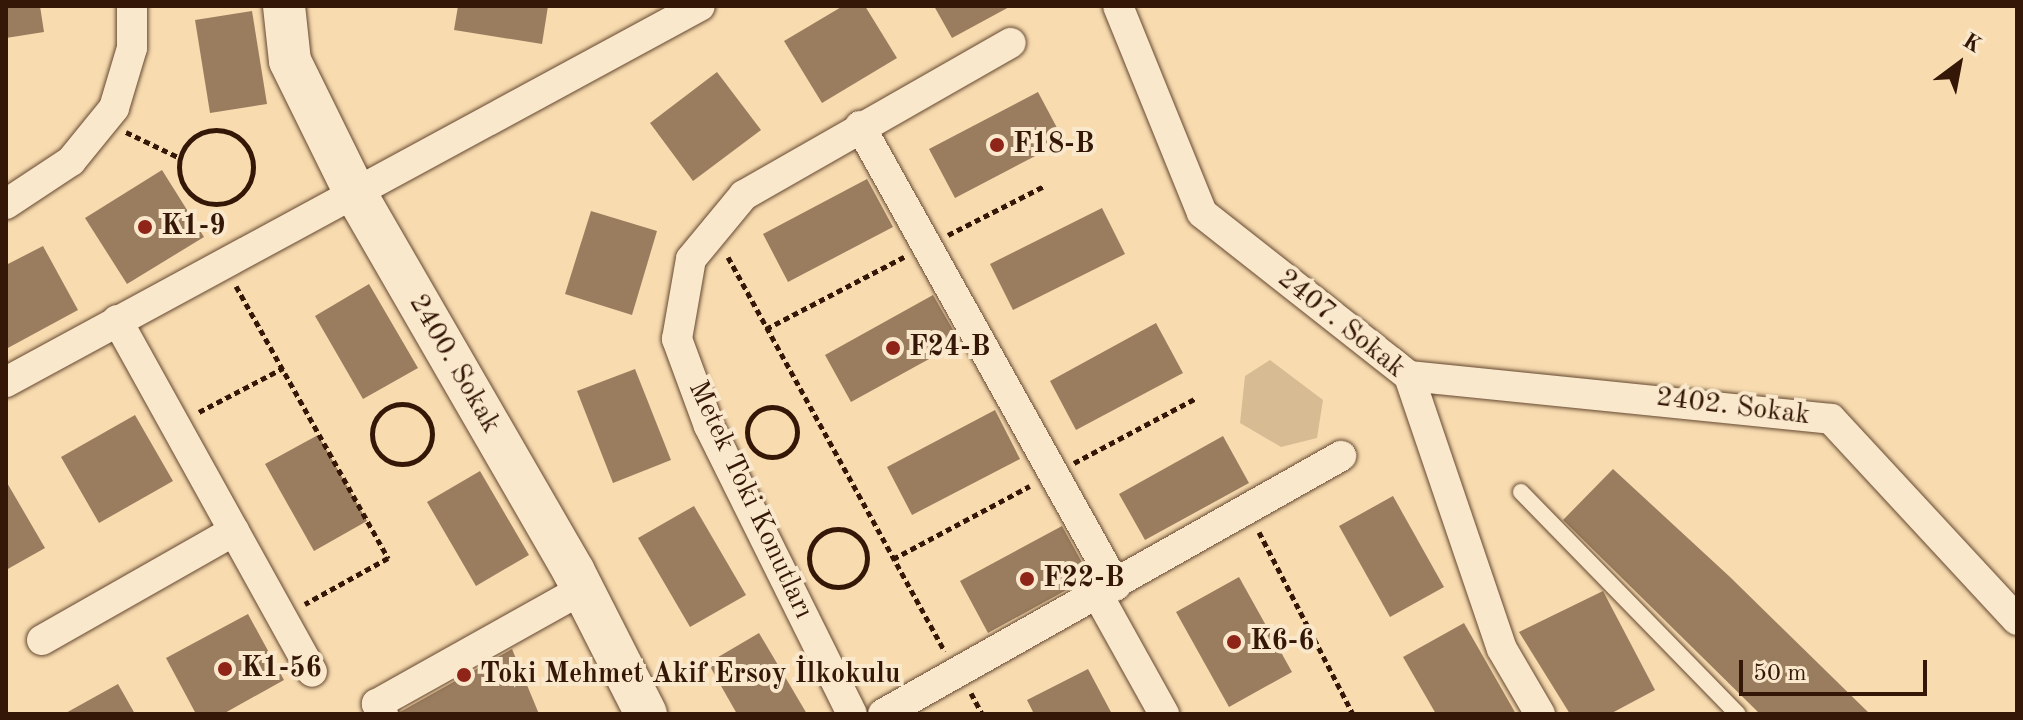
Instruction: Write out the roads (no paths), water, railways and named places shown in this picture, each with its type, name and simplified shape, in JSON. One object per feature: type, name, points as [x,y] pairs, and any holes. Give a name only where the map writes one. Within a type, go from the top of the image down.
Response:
[{"type":"main road","name":"2400. Sokak","points":[[284,6],[290,61],[353,189],[583,589],[646,714]]},
{"type":"street","points":[[6,204],[71,161],[104,121],[132,48],[132,6]]},
{"type":"street","points":[[6,382],[224,265],[353,189],[700,6]]},
{"type":"street","name":"2407. Sokak","points":[[1118,6],[1202,213],[1409,376],[1502,649],[1540,714]]},
{"type":"street","name":"Metek Toki Konutları","points":[[852,714],[709,426],[677,339],[691,259],[744,195],[860,126],[1011,43]]},
{"type":"street","points":[[860,126],[1108,592],[1164,714]]},
{"type":"street","points":[[117,320],[312,672]]},
{"type":"street","name":"2402. Sokak","points":[[1409,376],[1831,419],[2017,620]]},
{"type":"street","points":[[883,714],[970,683],[1108,592],[1341,456]]},
{"type":"street","points":[[42,640],[234,531]]},
{"type":"street","points":[[383,714],[377,704],[583,589]]},
{"type":"lane","points":[[1521,492],[1738,714]]},
{"type":"place","name":"F18-B","points":[[997,145]]},
{"type":"place","name":"K1-9","points":[[145,227]]},
{"type":"place","name":"F24-B","points":[[893,348]]},
{"type":"place","name":"F22-B","points":[[1027,579]]},
{"type":"place","name":"K6-6","points":[[1234,642]]},
{"type":"place","name":"K1-56","points":[[225,669]]},
{"type":"place","name":"Toki Mehmet Akif Ersoy İlkokulu","points":[[464,675]]}]
